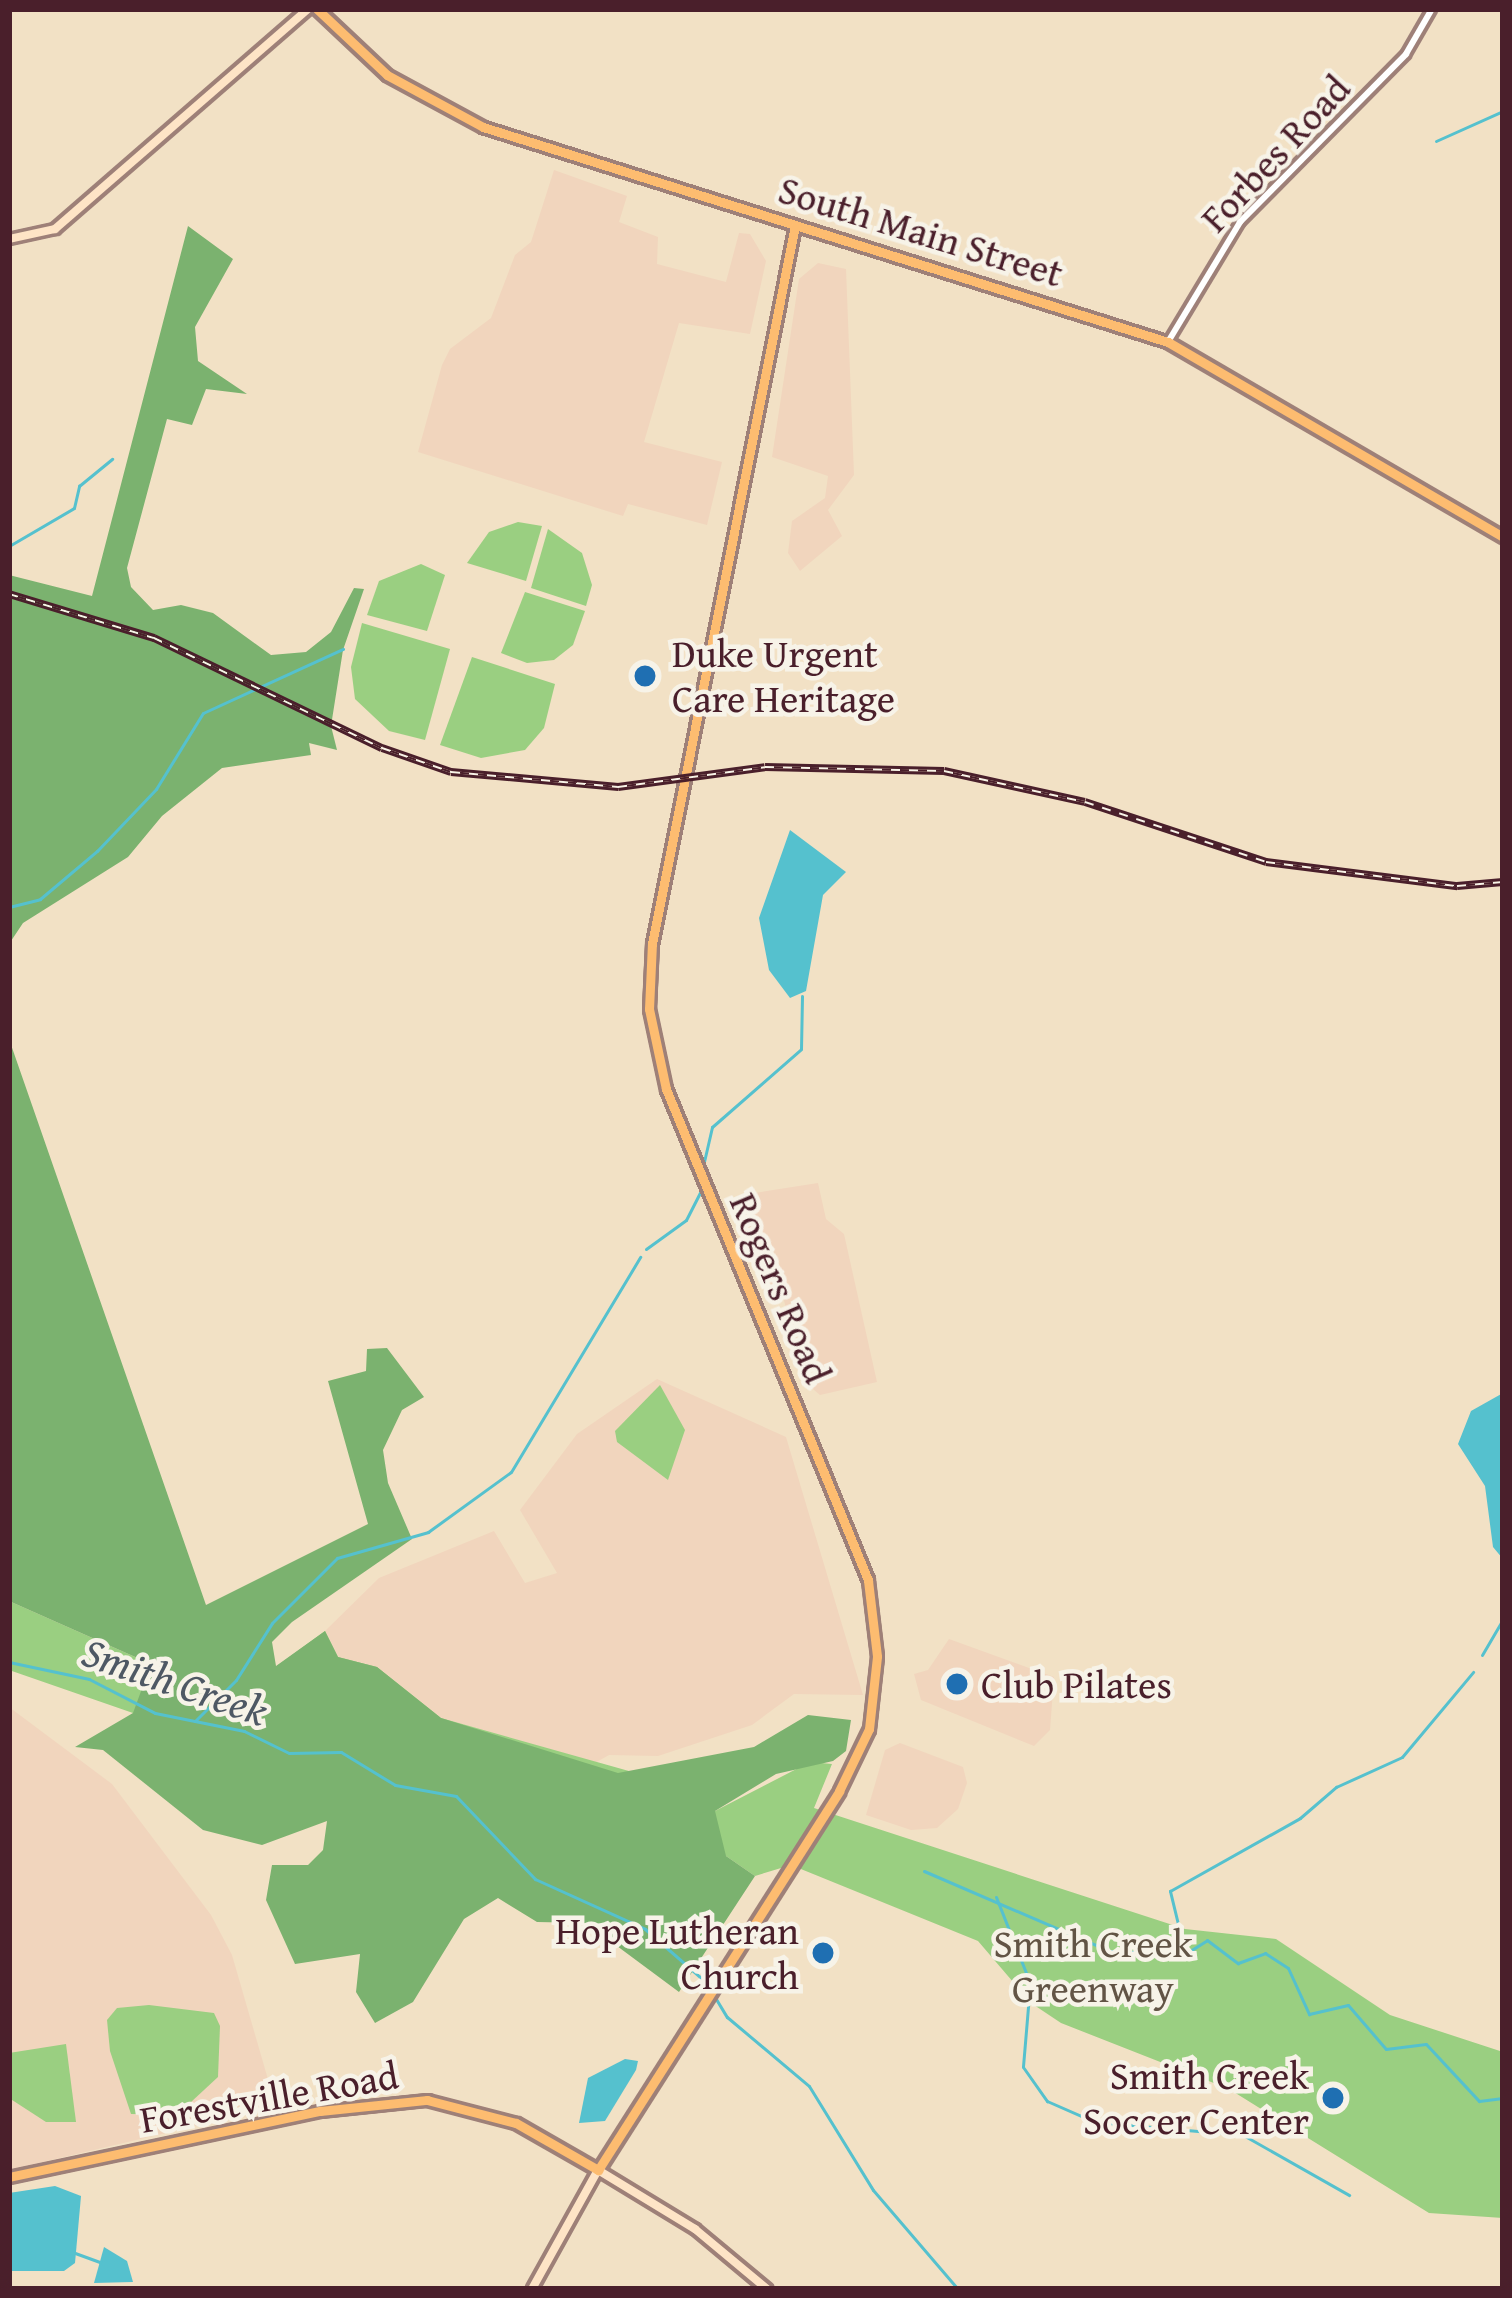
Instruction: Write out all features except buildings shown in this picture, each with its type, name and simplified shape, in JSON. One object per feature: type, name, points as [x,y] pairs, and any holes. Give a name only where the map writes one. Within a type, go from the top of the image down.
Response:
[{"type":"main road","name":"South Main Street","points":[[312,9],[387,75],[448,113],[1168,342],[1503,537]]},
{"type":"main road","points":[[9,239],[55,229],[312,9]]},
{"type":"main road","name":"Rogers Road","points":[[532,2289],[598,2170],[824,1814],[872,1713],[877,1656],[868,1580],[666,1089],[650,1009],[656,923],[795,226]]},
{"type":"main road","name":"Forestville Road","points":[[9,2177],[320,2111],[427,2100],[516,2123],[598,2170]]},
{"type":"main road","points":[[598,2170],[695,2229],[767,2289]]},
{"type":"street","name":"Forbes Road","points":[[1168,342],[1240,222],[1406,54],[1432,9]]},
{"type":"shaded area","points":[[554,170],[627,196],[619,222],[658,237],[657,264],[726,282],[739,233],[750,234],[766,261],[750,334],[679,323],[644,442],[722,462],[707,525],[628,504],[623,516],[418,452],[442,365],[450,349],[491,318],[515,255],[531,242]]},
{"type":"shaded area","points":[[818,263],[846,269],[854,475],[828,510],[842,536],[800,571],[788,553],[792,521],[825,498],[828,476],[772,457],[799,279]]},
{"type":"shaded area","points":[[818,1183],[826,1219],[844,1234],[877,1382],[820,1395],[807,1384],[783,1297],[771,1300],[735,1208],[742,1195]]},
{"type":"shaded area","points":[[657,1379],[786,1437],[863,1695],[794,1694],[752,1725],[658,1756],[609,1755],[593,1764],[441,1718],[377,1668],[337,1657],[325,1631],[379,1578],[494,1531],[525,1583],[557,1573],[520,1510],[577,1434]]},
{"type":"shaded area","points":[[949,1639],[1054,1677],[1050,1730],[1034,1746],[921,1700],[914,1674],[928,1670]]},
{"type":"shaded area","points":[[9,1707],[112,1784],[211,1915],[232,1955],[276,2107],[9,2170]]},
{"type":"shaded area","points":[[900,1743],[963,1767],[967,1783],[958,1809],[937,1828],[911,1830],[866,1815],[885,1750]]},
{"type":"green space","points":[[188,226],[233,259],[195,327],[198,361],[247,394],[206,389],[192,425],[167,419],[127,568],[131,587],[153,610],[181,605],[213,613],[271,655],[306,652],[331,632],[354,588],[364,589],[343,650],[331,726],[337,750],[309,743],[311,755],[222,768],[162,816],[128,857],[23,923],[9,944],[9,575],[92,596]]},
{"type":"green space","points":[[518,522],[542,526],[526,581],[467,563],[489,532]]},
{"type":"green space","points":[[548,529],[582,553],[592,585],[586,606],[531,588]]},
{"type":"green space","points":[[421,564],[445,575],[427,631],[367,615],[379,581]]},
{"type":"green space","points":[[525,592],[585,611],[573,645],[554,660],[527,663],[501,653]]},
{"type":"green space","points":[[362,623],[450,649],[425,740],[389,731],[355,699],[351,667]]},
{"type":"green space","points":[[472,657],[555,684],[544,728],[525,750],[481,758],[440,745]]},
{"type":"green space","points":[[9,1039],[206,1605],[368,1524],[328,1381],[366,1371],[367,1349],[387,1348],[424,1397],[402,1410],[383,1450],[388,1483],[412,1539],[292,1622],[272,1642],[276,1666],[325,1631],[338,1657],[377,1667],[441,1718],[618,1773],[754,1747],[808,1715],[851,1720],[846,1751],[833,1761],[776,1774],[715,1811],[726,1856],[755,1876],[679,1992],[586,1923],[537,1922],[498,1898],[464,1919],[413,2002],[375,2023],[356,1992],[360,1954],[295,1964],[266,1900],[272,1865],[308,1865],[323,1850],[327,1821],[262,1845],[203,1830],[103,1750],[75,1747],[133,1713],[151,1664],[9,1601]]},
{"type":"green space","points":[[660,1385],[685,1430],[668,1480],[617,1442],[615,1431]]},
{"type":"green space","name":"Smith Creek Greenway","points":[[9,1601],[151,1664],[277,1666],[325,1631],[338,1657],[377,1667],[441,1718],[636,1773],[715,1811],[810,1762],[832,1764],[814,1808],[1185,1929],[1276,1939],[1390,2015],[1503,2052],[1503,2218],[1429,2213],[1229,2089],[1061,2023],[1031,2003],[978,1941],[791,1865],[755,1876],[726,1856],[156,1721],[9,1670]]},
{"type":"green space","points":[[149,2005],[214,2013],[220,2026],[218,2077],[177,2115],[131,2114],[110,2051],[107,2020],[117,2008]]},
{"type":"green space","points":[[66,2044],[76,2122],[46,2122],[9,2098],[9,2053]]},
{"type":"water","points":[[790,830],[846,872],[823,895],[806,991],[790,998],[769,970],[759,918]]},
{"type":"water","points":[[1503,1393],[1503,1559],[1493,1547],[1485,1486],[1458,1444],[1471,1411]]},
{"type":"water","points":[[625,2059],[638,2061],[636,2070],[605,2121],[579,2123],[588,2078]]},
{"type":"water","points":[[55,2186],[81,2196],[75,2263],[64,2271],[9,2271],[9,2193]]},
{"type":"water","points":[[104,2247],[127,2261],[133,2282],[94,2283]]},
{"type":"waterway","points":[[1436,141],[1503,111]]},
{"type":"waterway","points":[[9,546],[74,508],[79,486],[112,459]]},
{"type":"waterway","points":[[9,907],[40,899],[97,851],[156,789],[203,713],[343,649]]},
{"type":"waterway","points":[[703,1166],[712,1127],[801,1049],[802,996]]},
{"type":"waterway","points":[[646,1249],[686,1220],[703,1187]]},
{"type":"waterway","points":[[195,1721],[236,1680],[272,1623],[337,1558],[428,1532],[511,1472],[640,1257]]},
{"type":"waterway","points":[[1482,1655],[1503,1619]]},
{"type":"waterway","name":"Smith Creek","points":[[9,1662],[89,1679],[155,1713],[244,1731],[289,1753],[341,1752],[395,1785],[456,1796],[535,1879],[645,1929],[709,1985]]},
{"type":"waterway","points":[[1185,1953],[1170,1891],[1300,1818],[1336,1787],[1402,1757],[1473,1672]]},
{"type":"waterway","name":"Smith Creek","points":[[924,1871],[1110,1951],[1185,1954],[1207,1940],[1238,1963],[1265,1953],[1288,1968],[1309,2014],[1348,2005],[1386,2049],[1426,2044],[1479,2101],[1503,2098]]},
{"type":"waterway","points":[[996,1897],[1030,1983],[1023,2067],[1047,2101],[1095,2122],[1243,2135],[1349,2195]]},
{"type":"waterway","points":[[713,1994],[727,2017],[809,2086],[873,2190],[958,2289]]},
{"type":"waterway","points":[[75,2253],[100,2262]]},
{"type":"railway","points":[[9,594],[154,638],[382,748],[451,772],[618,787],[765,767],[944,771],[1085,802],[1266,862],[1457,886],[1503,882]]},
{"type":"place","name":"Duke Urgent Care Heritage","points":[[645,676]]},
{"type":"place","name":"Club Pilates","points":[[957,1684]]},
{"type":"place","name":"Hope Lutheran Church","points":[[823,1953]]},
{"type":"place","name":"Smith Creek Soccer Center","points":[[1333,2098]]}]
